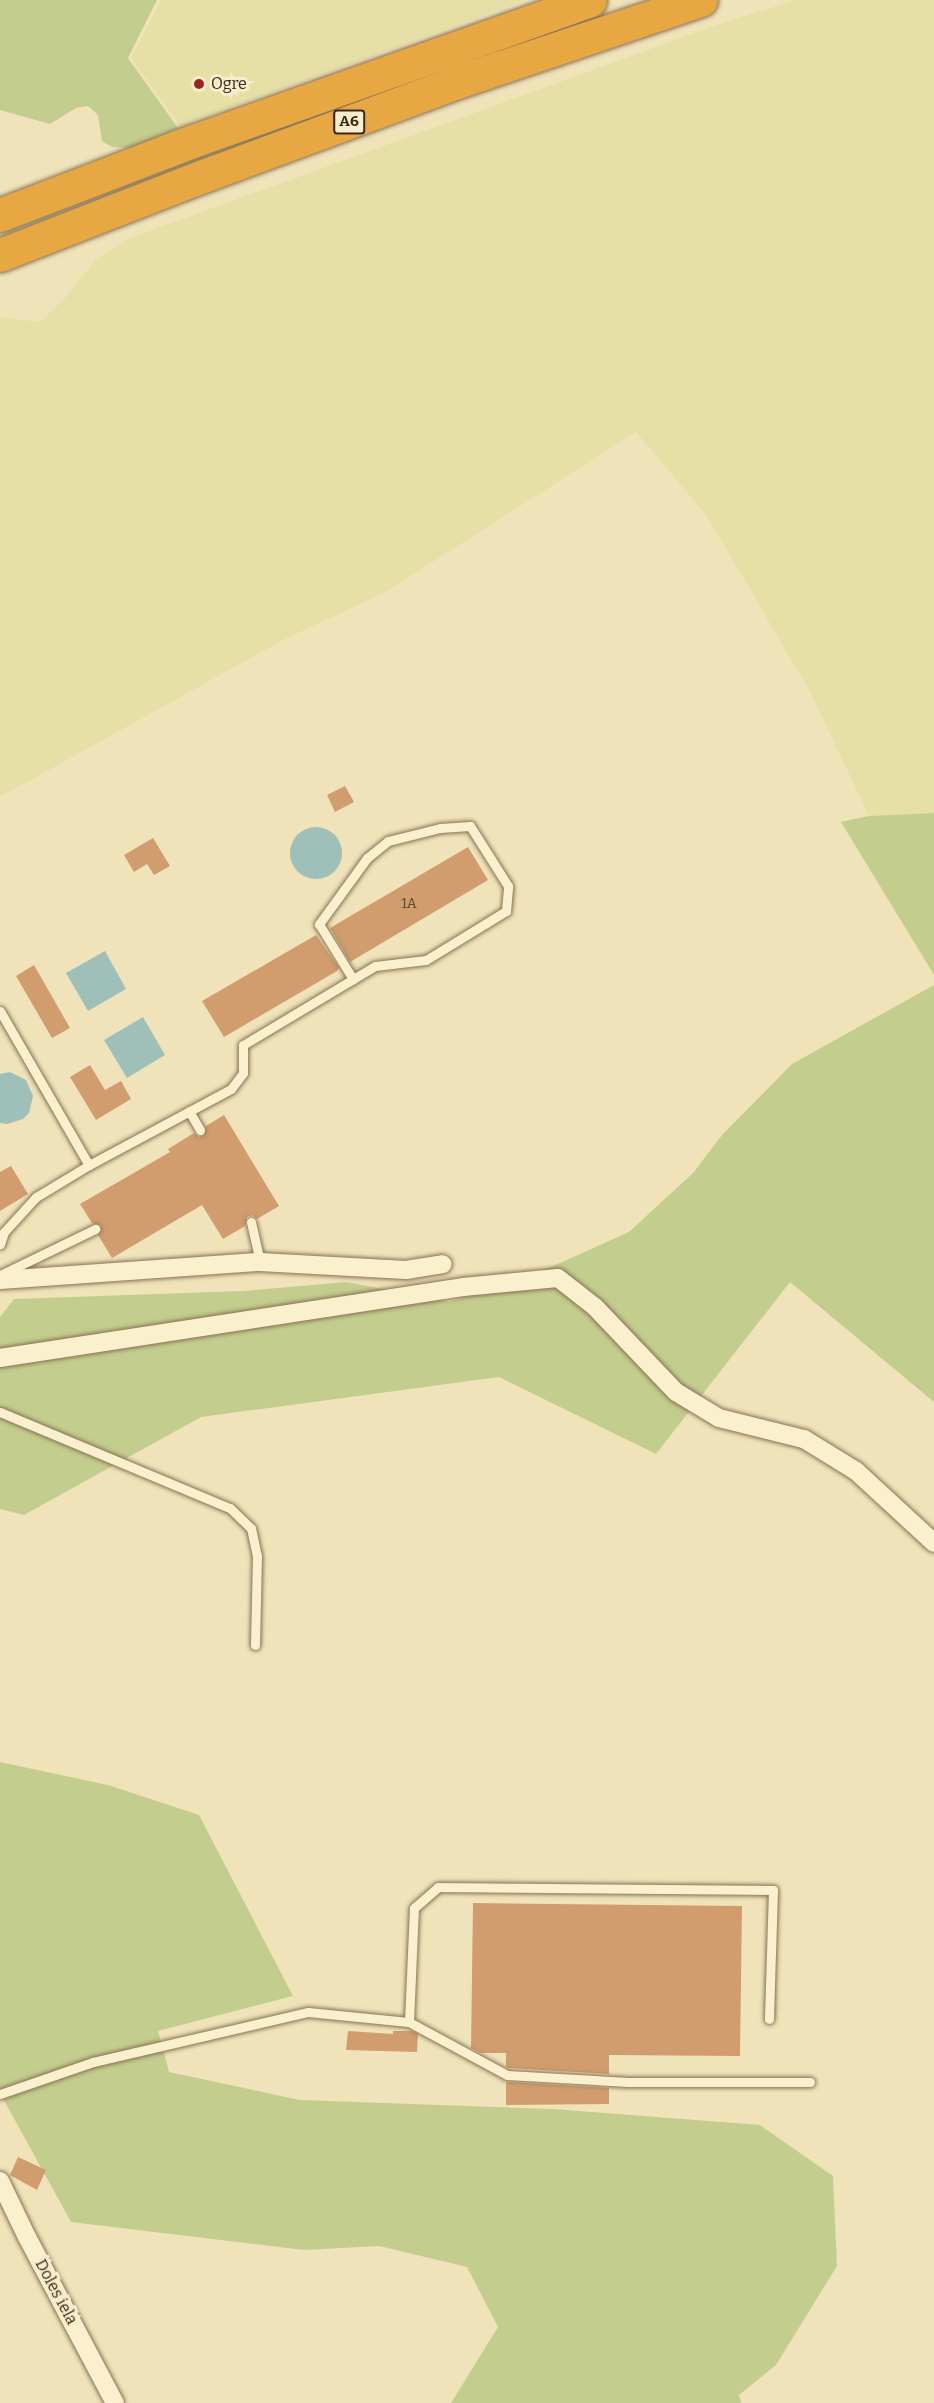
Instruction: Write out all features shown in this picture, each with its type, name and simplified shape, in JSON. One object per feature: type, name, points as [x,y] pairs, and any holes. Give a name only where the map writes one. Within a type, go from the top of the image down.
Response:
[{"type":"highway","name":"A6","points":[[0,215],[201,138],[590,0]]},
{"type":"highway","name":"A6","points":[[0,255],[203,176],[438,89],[701,0]]},
{"type":"street","points":[[0,1280],[260,1262],[406,1270],[443,1264]]},
{"type":"street","points":[[0,1358],[463,1287],[558,1278],[595,1307],[676,1392],[719,1418],[804,1439],[856,1471],[934,1543]]},
{"type":"street","name":"Doles iela","points":[[0,2181],[115,2403]]},
{"type":"lane","points":[[0,1244],[4,1232],[36,1197],[90,1165],[231,1089],[243,1073],[243,1045],[375,966],[426,960],[506,911],[508,886],[470,826],[440,828],[388,842],[367,858],[319,924],[353,979]]},
{"type":"lane","points":[[0,1011],[90,1165]]},
{"type":"lane","points":[[189,1112],[200,1130]]},
{"type":"lane","points":[[251,1222],[260,1262]]},
{"type":"lane","points":[[0,1275],[95,1229]]},
{"type":"lane","points":[[0,1412],[230,1508],[251,1528],[257,1556],[255,1644]]},
{"type":"lane","points":[[410,2022],[414,1908],[438,1887],[773,1890],[769,2019]]},
{"type":"lane","points":[[0,2094],[93,2062],[308,2012],[410,2022],[507,2075],[628,2082],[810,2082]]},
{"type":"shaded area","points":[[161,0],[525,0],[180,126],[131,58]]},
{"type":"shaded area","points":[[795,0],[934,0],[934,813],[869,816],[808,688],[706,515],[636,432],[384,593],[285,639],[0,797],[0,317],[40,322],[65,298],[96,259],[127,239],[719,24]]},
{"type":"green space","points":[[0,0],[157,0],[128,58],[178,128],[133,148],[112,147],[102,141],[98,115],[88,106],[76,108],[50,124],[0,110]]},
{"type":"green space","points":[[934,813],[934,975],[841,822],[869,816]]},
{"type":"green space","points":[[934,985],[934,1402],[790,1282],[656,1454],[499,1377],[201,1417],[24,1515],[0,1509],[0,1317],[14,1299],[243,1291],[347,1282],[449,1302],[533,1275],[629,1232],[693,1173],[722,1135],[792,1064]]},
{"type":"green space","points":[[0,1762],[108,1785],[199,1815],[293,1996],[158,2031],[169,2072],[300,2100],[553,2109],[760,2125],[833,2176],[837,2266],[776,2365],[739,2395],[741,2403],[451,2403],[498,2327],[467,2267],[379,2246],[304,2250],[71,2222],[0,2093]]},
{"type":"water","points":[[316,827],[330,831],[338,839],[342,853],[338,867],[330,875],[316,879],[302,875],[294,867],[290,853],[294,839],[302,831]]},
{"type":"water","points":[[105,951],[126,989],[88,1011],[66,973]]},
{"type":"water","points":[[143,1017],[165,1055],[127,1078],[104,1040]]},
{"type":"water","points":[[10,1072],[26,1080],[33,1096],[29,1113],[23,1119],[7,1124],[0,1123],[0,1074]]},
{"type":"building","points":[[345,786],[354,802],[335,812],[327,795]]},
{"type":"building","points":[[153,838],[170,866],[154,875],[147,864],[134,872],[124,855]]},
{"type":"building","points":[[468,847],[488,880],[350,962],[330,928]]},
{"type":"building","points":[[316,935],[339,968],[337,971],[224,1037],[202,1001]]},
{"type":"building","points":[[34,965],[70,1028],[52,1038],[16,976]]},
{"type":"building","points":[[90,1065],[105,1090],[121,1081],[131,1099],[96,1120],[70,1077]]},
{"type":"building","points":[[224,1115],[279,1206],[257,1219],[252,1215],[247,1217],[245,1226],[223,1239],[202,1205],[112,1258],[98,1235],[101,1226],[92,1223],[80,1204],[170,1152],[168,1149],[194,1133],[199,1137],[204,1135],[206,1126]]},
{"type":"building","points":[[11,1166],[28,1194],[0,1211],[0,1172]]},
{"type":"building","points":[[473,1903],[742,1906],[740,2056],[609,2055],[609,2074],[509,2068],[506,2067],[506,2053],[481,2053],[471,2048]]},
{"type":"building","points":[[348,2031],[393,2034],[393,2031],[412,2031],[418,2034],[417,2052],[346,2050]]},
{"type":"building","points":[[506,2082],[609,2088],[609,2104],[506,2105]]},
{"type":"building","points":[[18,2157],[46,2170],[37,2190],[10,2175]]},
{"type":"place","name":"Ogre","points":[[199,84]]}]
